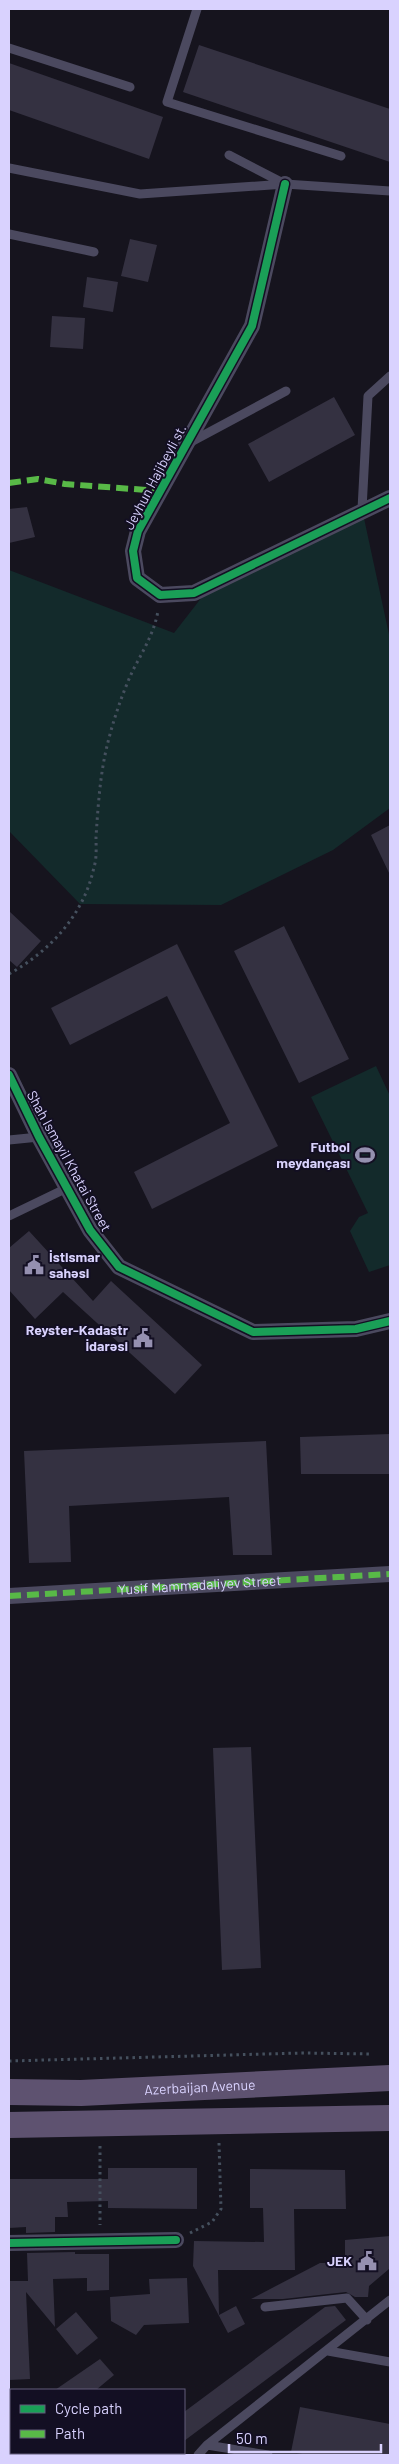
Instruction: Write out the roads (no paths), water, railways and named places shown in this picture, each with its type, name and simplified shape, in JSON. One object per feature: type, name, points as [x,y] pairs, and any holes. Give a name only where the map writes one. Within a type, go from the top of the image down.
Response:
[{"type":"main road","name":"Azerbaijan Avenue","points":[[9,2092],[81,2093],[390,2078]]},
{"type":"main road","points":[[39,2092],[40,2124]]},
{"type":"main road","points":[[9,2125],[390,2118]]},
{"type":"street","name":"Jeyhun Hajibeyli st.","points":[[285,184],[252,326],[138,531],[133,551],[137,578],[160,596],[194,593],[362,510]]},
{"type":"street","points":[[362,510],[390,498]]},
{"type":"street","name":"Shah Ismayil Khatai Street","points":[[9,1075],[39,1137],[90,1230],[119,1267],[253,1332],[356,1328],[390,1321]]},
{"type":"street","name":"Yusif Mammadaliyev Street","points":[[9,1596],[390,1574]]},
{"type":"street","points":[[9,2244],[176,2240]]},
{"type":"lane","points":[[197,9],[167,102],[341,156]]},
{"type":"lane","points":[[9,48],[130,87]]},
{"type":"lane","points":[[229,156],[285,184]]},
{"type":"lane","points":[[9,168],[140,194],[285,184],[390,191]]},
{"type":"lane","points":[[9,234],[94,252]]},
{"type":"lane","points":[[362,510],[368,396],[390,376]]},
{"type":"lane","points":[[186,444],[286,391]]},
{"type":"lane","points":[[9,1140],[39,1137]]},
{"type":"lane","points":[[9,1216],[68,1188]]},
{"type":"lane","points":[[266,2307],[348,2298],[366,2320]]},
{"type":"lane","points":[[198,2455],[207,2445],[390,2300]]},
{"type":"lane","points":[[328,2351],[390,2362]]},
{"type":"lane","points":[[207,2445],[268,2455]]},
{"type":"place","name":"Futbol meydançası","points":[[365,1155]]},
{"type":"place","name":"İstismar sahəsi","points":[[34,1265]]},
{"type":"place","name":"Reyster-Kadastr İdarəsi","points":[[143,1338]]},
{"type":"place","name":"JEK","points":[[367,2261]]}]
